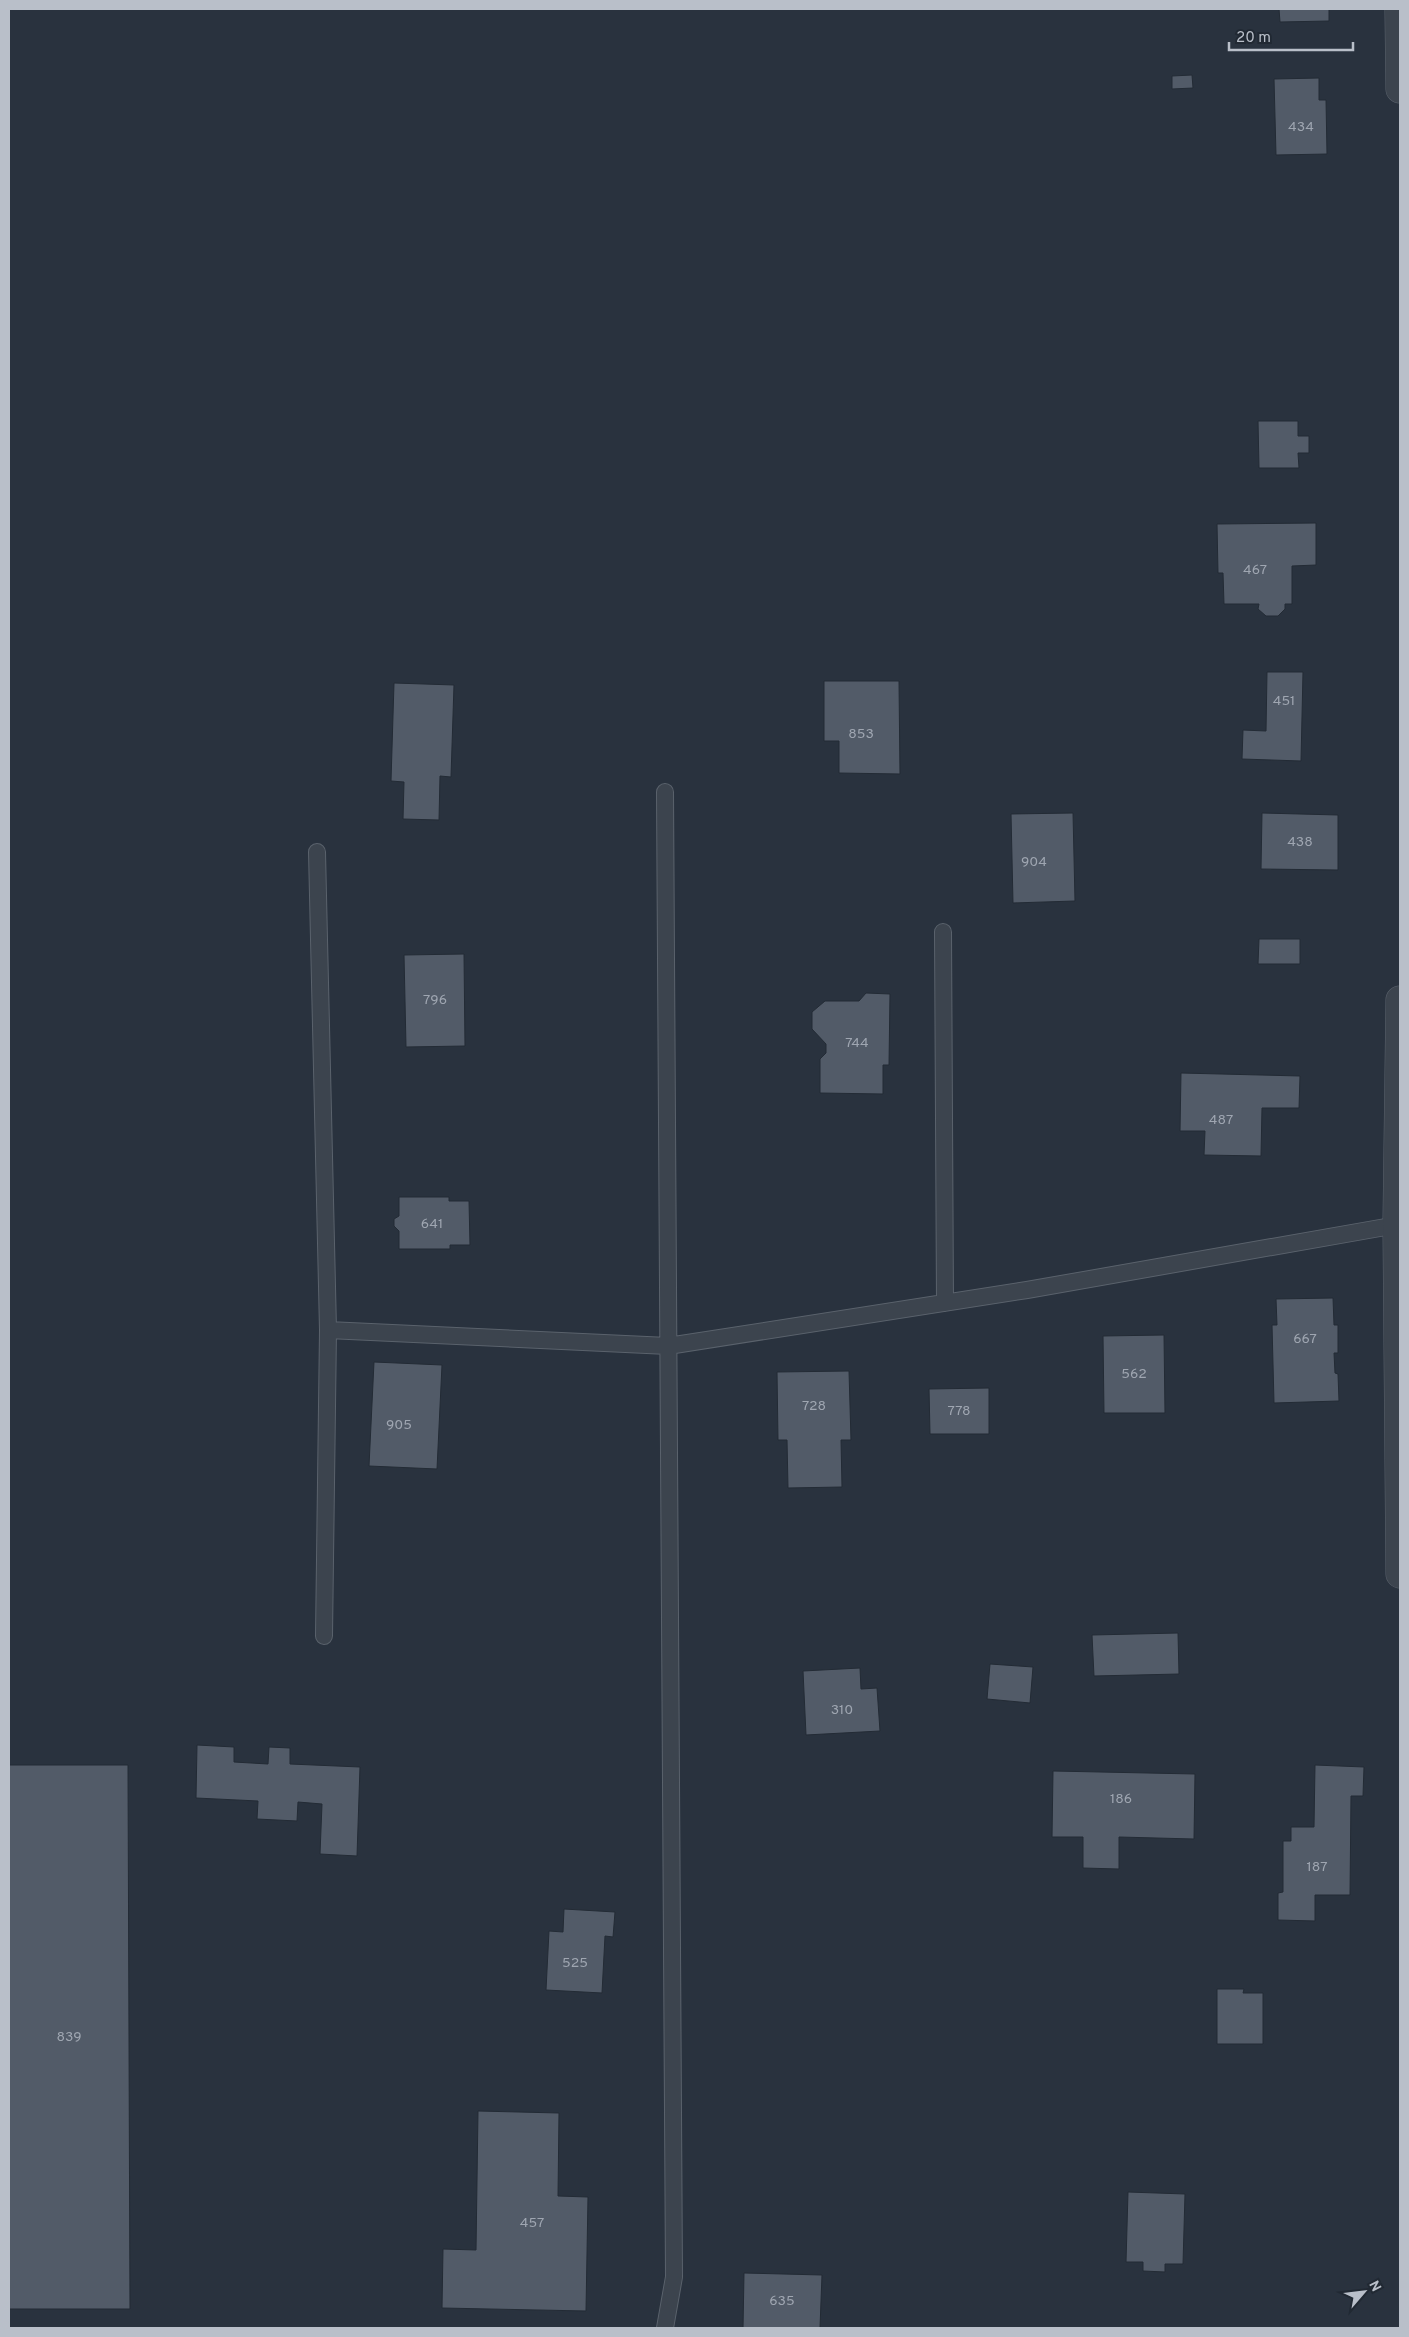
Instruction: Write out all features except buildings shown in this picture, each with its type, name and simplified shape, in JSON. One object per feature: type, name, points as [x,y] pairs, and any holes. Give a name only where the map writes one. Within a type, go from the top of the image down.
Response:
[{"type":"street","points":[[1399,9],[1400,89]]},
{"type":"street","points":[[1400,1000],[1397,1225],[1399,1254],[1400,1574]]},
{"type":"lane","points":[[665,792],[674,2277],[665,2328]]},
{"type":"lane","points":[[317,852],[328,1330],[324,1636]]},
{"type":"lane","points":[[943,932],[945,1302]]},
{"type":"lane","points":[[328,1330],[668,1346],[945,1302],[1397,1225]]}]
